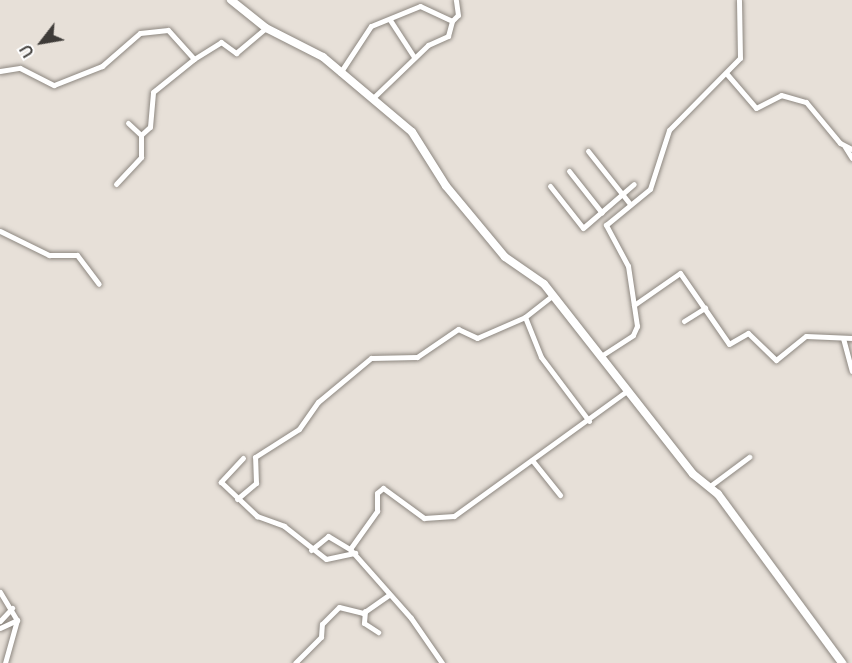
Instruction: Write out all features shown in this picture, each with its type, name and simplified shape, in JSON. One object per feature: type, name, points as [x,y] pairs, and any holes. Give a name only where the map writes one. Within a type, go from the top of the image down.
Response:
[{"type":"street","points":[[231,0],[266,28],[320,55],[340,73],[374,97],[415,135],[446,186],[509,261],[552,296],[693,474],[710,486],[842,663]]},
{"type":"street","points":[[374,97],[414,57],[446,37],[452,21],[458,15],[456,0]]},
{"type":"street","points":[[601,356],[636,331],[628,266],[605,229],[654,182],[669,130],[726,73],[741,54],[739,0]]},
{"type":"street","points":[[340,73],[368,28],[420,6],[452,21]]},
{"type":"street","points":[[390,20],[414,57]]},
{"type":"street","points":[[116,184],[141,157],[141,135],[152,123],[153,92],[219,42],[239,51],[266,28]]},
{"type":"street","points":[[0,71],[20,68],[57,84],[108,62],[135,36],[164,30],[194,59]]},
{"type":"street","points":[[726,73],[756,108],[781,95],[806,102],[852,158]]},
{"type":"street","points":[[128,123],[141,135]]},
{"type":"street","points":[[844,146],[852,149]]},
{"type":"street","points":[[588,152],[630,204]]},
{"type":"street","points":[[569,171],[602,213]]},
{"type":"street","points":[[550,186],[582,227],[624,196],[634,184]]},
{"type":"street","points":[[0,231],[49,255],[77,255],[99,284]]},
{"type":"street","points":[[634,305],[680,273],[728,344],[748,333],[774,359],[807,336],[852,338]]},
{"type":"street","points":[[237,499],[256,483],[255,457],[299,429],[318,402],[371,358],[417,357],[458,329],[473,339],[525,317],[552,296]]},
{"type":"street","points":[[684,321],[705,308]]},
{"type":"street","points":[[525,317],[542,357],[589,421]]},
{"type":"street","points":[[843,338],[852,371]]},
{"type":"street","points":[[243,458],[221,480],[237,499],[329,560],[352,551],[375,515],[381,488],[424,518],[447,518],[589,421],[628,390]]},
{"type":"street","points":[[710,486],[749,457]]},
{"type":"street","points":[[532,460],[560,495]]},
{"type":"street","points":[[311,550],[326,536],[352,551],[442,663]]},
{"type":"street","points":[[0,592],[12,608],[17,620],[5,663]]},
{"type":"street","points":[[295,663],[321,637],[322,624],[339,607],[365,611],[389,596]]},
{"type":"street","points":[[0,621],[12,608]]},
{"type":"street","points":[[365,611],[364,623],[378,632]]},
{"type":"street","points":[[0,628],[17,620]]}]
